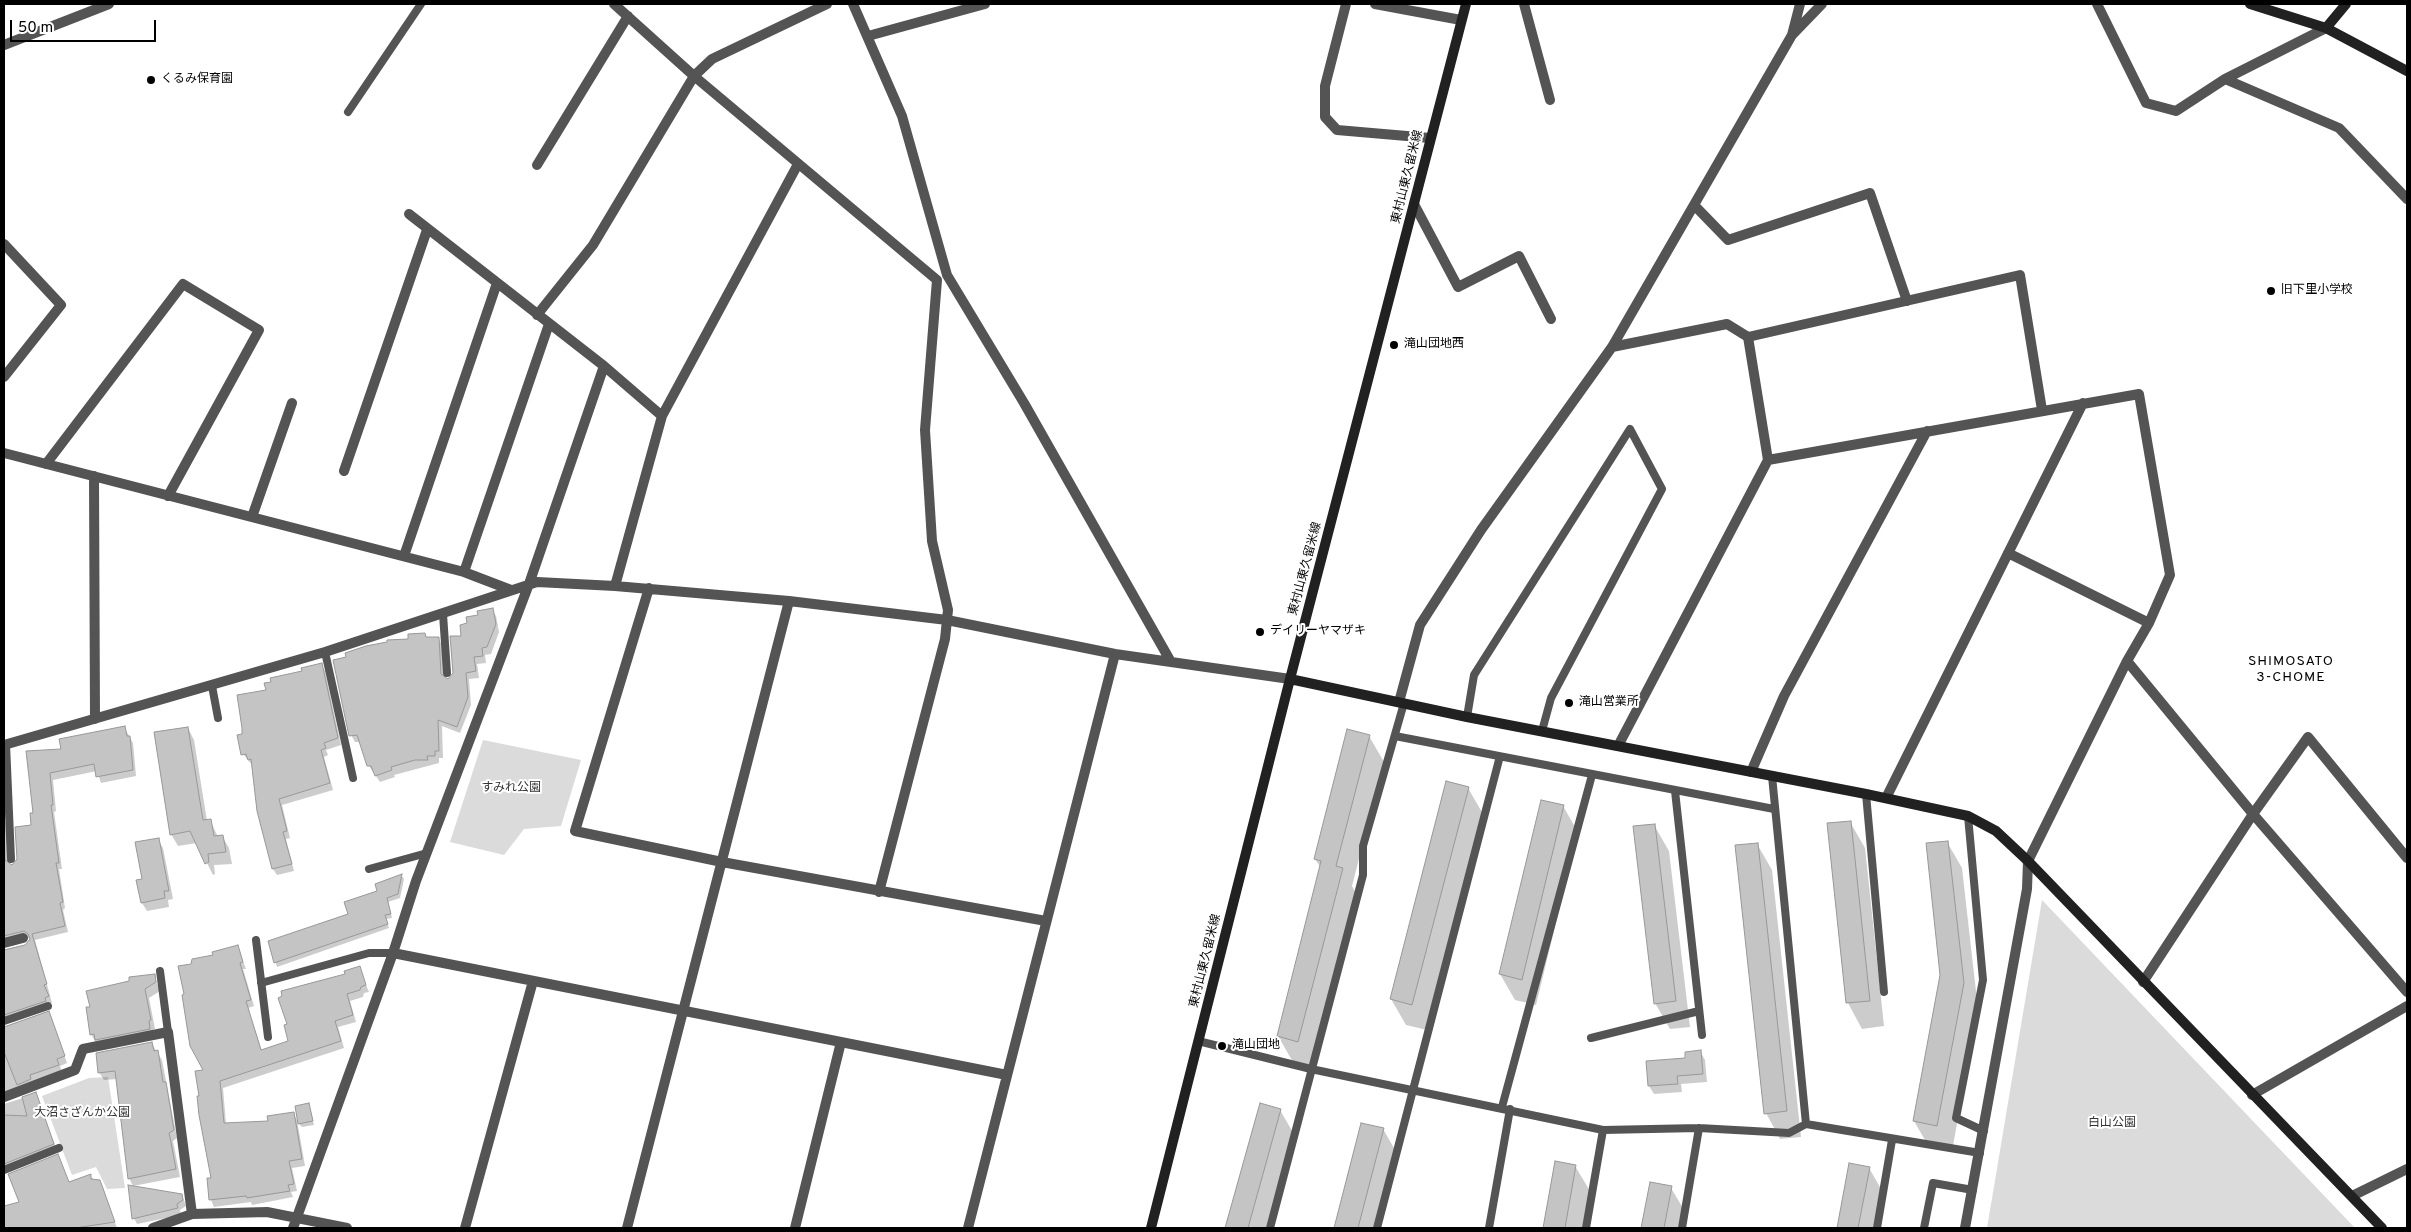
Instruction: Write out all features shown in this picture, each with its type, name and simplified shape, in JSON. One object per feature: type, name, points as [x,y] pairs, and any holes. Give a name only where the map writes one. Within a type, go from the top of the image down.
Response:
[{"type":"street","points":[[4,45],[109,4]]},
{"type":"street","points":[[614,4],[694,76],[937,280]]},
{"type":"street","points":[[537,314],[592,245],[694,76],[712,59],[827,4]]},
{"type":"street","points":[[852,4],[868,36],[902,116],[947,274],[1024,404],[1171,662]]},
{"type":"street","points":[[868,36],[985,4]]},
{"type":"street","points":[[1346,4],[1325,86],[1325,117],[1337,130],[1430,138]]},
{"type":"street","points":[[1375,4],[1461,20]]},
{"type":"street","name":"東村山東久留米線","points":[[1151,1228],[1290,679],[1466,4]]},
{"type":"street","points":[[1524,4],[1550,100]]},
{"type":"street","points":[[1792,35],[1800,4]]},
{"type":"street","points":[[1402,703],[1420,625],[1481,530],[1612,347],[1792,35],[1822,4]]},
{"type":"street","points":[[2097,4],[2146,103],[2176,111],[2225,79],[2326,28],[2346,4]]},
{"type":"street","points":[[2250,4],[2326,28],[2407,71]]},
{"type":"street","points":[[537,165],[628,16]]},
{"type":"street","points":[[2225,79],[2339,128],[2407,199]]},
{"type":"street","points":[[615,586],[662,416],[798,164]]},
{"type":"street","points":[[1695,206],[1728,240],[1870,194],[1907,300]]},
{"type":"street","points":[[1414,204],[1458,286],[1519,256],[1551,319]]},
{"type":"street","points":[[409,214],[427,230],[604,366],[662,416]]},
{"type":"street","points":[[344,471],[427,230]]},
{"type":"street","points":[[4,244],[61,305],[4,376]]},
{"type":"street","points":[[937,280],[947,274]]},
{"type":"street","points":[[1612,347],[1727,324],[1748,337],[2020,275],[2042,410]]},
{"type":"street","points":[[879,892],[945,639],[948,610],[932,541],[926,430],[937,280]]},
{"type":"street","points":[[404,556],[497,283]]},
{"type":"street","points":[[46,464],[183,284],[259,330],[168,496]]},
{"type":"street","points":[[464,572],[549,324]]},
{"type":"street","points":[[1618,746],[1768,460],[1748,337]]},
{"type":"street","points":[[293,1228],[393,953],[426,853],[529,584],[604,366]]},
{"type":"street","points":[[1768,460],[2139,394],[2170,575],[2149,623],[2127,661],[2028,861],[2027,890],[1966,1228]]},
{"type":"street","points":[[252,517],[292,403]]},
{"type":"street","points":[[1886,798],[2083,403]]},
{"type":"street","points":[[1751,772],[1784,696],[1927,431]]},
{"type":"street","points":[[4,453],[464,572],[512,590]]},
{"type":"street","points":[[94,476],[95,719]]},
{"type":"street","points":[[2008,553],[2149,623]]},
{"type":"street","points":[[5,745],[325,652],[537,582],[649,588],[789,601],[947,620],[1115,654],[1290,679],[1467,717],[1886,798],[1968,816],[1996,831],[2028,861],[2142,982],[2382,1228]]},
{"type":"street","points":[[649,588],[575,832],[879,892],[1046,921]]},
{"type":"street","points":[[627,1228],[789,601]]},
{"type":"street","points":[[968,1228],[1115,654]]},
{"type":"street","points":[[2127,661],[2253,814],[2407,992]]},
{"type":"street","points":[[2142,982],[2253,814],[2308,736],[2407,858]]},
{"type":"street","points":[[4,943],[23,938]]},
{"type":"street","points":[[393,953],[1007,1075]]},
{"type":"street","points":[[465,1228],[534,981]]},
{"type":"street","points":[[2252,1095],[2407,1006]]},
{"type":"street","points":[[4,1098],[75,1070],[83,1049],[168,1032],[192,1214]]},
{"type":"street","points":[[795,1228],[841,1042]]},
{"type":"street","points":[[2352,1196],[2407,1169]]},
{"type":"street","points":[[153,1228],[192,1214],[267,1212],[347,1228]]},
{"type":"lane","points":[[348,112],[420,4]]},
{"type":"lane","points":[[1467,717],[1474,675],[1630,429],[1662,489],[1551,698],[1542,731]]},
{"type":"lane","points":[[443,614],[447,673]]},
{"type":"lane","points":[[325,652],[353,778]]},
{"type":"lane","points":[[212,686],[218,718]]},
{"type":"lane","points":[[1270,1228],[1363,875],[1363,846],[1395,736],[1402,703]]},
{"type":"lane","points":[[1395,736],[1675,792],[1774,809]]},
{"type":"lane","points":[[5,745],[6,833],[11,859]]},
{"type":"lane","points":[[1378,1228],[1500,756]]},
{"type":"lane","points":[[1489,1228],[1506,1108],[1592,775]]},
{"type":"lane","points":[[1772,776],[1806,1124]]},
{"type":"lane","points":[[1675,792],[1702,1035]]},
{"type":"lane","points":[[1866,794],[1884,992]]},
{"type":"lane","points":[[1968,816],[1983,980],[1956,1118],[1984,1130]]},
{"type":"lane","points":[[369,869],[426,853]]},
{"type":"lane","points":[[256,940],[268,1037]]},
{"type":"lane","points":[[261,983],[369,952],[393,953]]},
{"type":"lane","points":[[160,971],[168,1032]]},
{"type":"lane","points":[[4,1021],[48,1006]]},
{"type":"lane","points":[[1591,1038],[1699,1011]]},
{"type":"lane","points":[[1198,1041],[1312,1069],[1413,1088],[1603,1130],[1699,1128],[1790,1133],[1806,1124],[1892,1140],[1980,1153]]},
{"type":"lane","points":[[1682,1228],[1699,1128]]},
{"type":"lane","points":[[1586,1228],[1603,1130]]},
{"type":"lane","points":[[1877,1228],[1892,1140]]},
{"type":"lane","points":[[4,1170],[59,1148]]},
{"type":"lane","points":[[1924,1228],[1933,1183],[1973,1190]]},
{"type":"green space","name":"すみれ公園","points":[[483,740],[581,760],[561,826],[524,829],[504,855],[450,842]]},
{"type":"green space","name":"白山公園","points":[[2042,900],[2355,1228],[1987,1228]]},
{"type":"green space","name":"大沼さざんか公園","points":[[108,1077],[125,1188],[107,1189],[96,1167],[72,1175],[42,1096],[89,1078]]},
{"type":"building","points":[[493,608],[496,624],[487,647],[482,648],[483,656],[474,657],[476,671],[466,673],[468,697],[457,727],[438,720],[439,751],[435,751],[435,756],[427,756],[428,760],[415,760],[391,767],[392,770],[375,776],[371,766],[367,766],[357,735],[349,736],[333,660],[346,657],[345,653],[366,646],[387,642],[387,640],[408,639],[408,634],[425,633],[426,637],[439,637],[441,674],[448,679],[453,673],[450,636],[461,636],[460,625],[467,623],[466,617],[478,615],[477,611]]},
{"type":"building","points":[[322,663],[338,738],[324,743],[326,748],[321,750],[330,783],[279,799],[287,831],[283,832],[292,864],[272,869],[257,811],[251,759],[248,760],[246,754],[241,755],[237,735],[242,734],[242,728],[237,695],[266,690],[264,683],[271,682],[270,678],[302,671],[301,668]]},
{"type":"building","points":[[125,726],[127,736],[130,736],[133,770],[96,777],[94,764],[50,773],[53,805],[51,805],[59,863],[56,863],[63,902],[60,903],[65,926],[32,934],[47,984],[44,985],[49,996],[45,998],[46,1001],[4,1015],[4,950],[25,945],[30,939],[24,931],[4,936],[4,829],[5,860],[12,865],[17,859],[15,827],[31,825],[30,813],[33,813],[26,751],[61,749],[59,739]]},
{"type":"building","points":[[188,727],[203,820],[211,819],[214,836],[223,835],[226,852],[208,854],[209,862],[205,864],[190,831],[170,835],[154,732]]},
{"type":"building","points":[[1347,729],[1370,735],[1336,866],[1343,868],[1298,1042],[1277,1036],[1321,861],[1314,859]]},
{"type":"building","points":[[1446,781],[1469,787],[1412,1005],[1390,999]]},
{"type":"building","points":[[1541,800],[1564,805],[1522,980],[1499,974]]},
{"type":"building","points":[[1851,821],[1870,1001],[1846,1003],[1827,823]]},
{"type":"building","points":[[1655,824],[1676,1001],[1654,1004],[1633,826]]},
{"type":"building","points":[[159,838],[169,891],[164,891],[165,898],[141,903],[136,880],[142,879],[135,842]]},
{"type":"building","points":[[1948,841],[1964,983],[1937,1126],[1913,1121],[1940,975],[1926,843]]},
{"type":"building","points":[[1758,843],[1787,1111],[1764,1114],[1735,845]]},
{"type":"building","points":[[402,874],[398,894],[387,898],[391,914],[385,915],[388,924],[274,963],[268,941],[348,914],[344,902],[377,891],[375,884]]},
{"type":"building","points":[[238,945],[243,962],[240,963],[251,1000],[246,1001],[261,1050],[288,1041],[284,1025],[287,1024],[278,998],[282,996],[281,991],[345,974],[344,971],[360,966],[366,985],[361,987],[360,990],[347,994],[353,1015],[335,1021],[341,1041],[220,1081],[224,1123],[268,1121],[267,1116],[294,1112],[302,1159],[289,1161],[294,1184],[288,1185],[290,1191],[247,1198],[246,1196],[209,1200],[207,1178],[211,1178],[199,1115],[197,1096],[199,1096],[195,1071],[203,1070],[190,1046],[182,995],[184,994],[178,966],[191,964],[192,959],[213,955],[212,952]]},
{"type":"building","points":[[155,974],[156,982],[145,989],[151,1020],[149,1021],[150,1029],[95,1040],[94,1034],[90,1035],[86,1007],[90,1007],[86,991],[129,981],[129,977]]},
{"type":"building","points":[[49,1011],[65,1056],[57,1059],[59,1065],[30,1075],[31,1079],[17,1085],[4,1052],[4,1027]]},
{"type":"building","points":[[152,1042],[154,1051],[158,1050],[163,1082],[166,1082],[174,1130],[169,1133],[176,1169],[128,1179],[115,1071],[98,1073],[96,1053]]},
{"type":"building","points":[[1701,1050],[1703,1074],[1677,1076],[1678,1084],[1648,1086],[1646,1061],[1685,1058],[1685,1052]]},
{"type":"building","points":[[36,1092],[54,1144],[4,1164],[4,1115],[27,1116],[22,1097]]},
{"type":"building","points":[[309,1103],[313,1121],[298,1124],[295,1106]]},
{"type":"building","points":[[1260,1103],[1281,1109],[1248,1228],[1225,1228]]},
{"type":"building","points":[[1361,1123],[1384,1128],[1358,1228],[1334,1228]]},
{"type":"building","points":[[58,1154],[69,1182],[91,1174],[91,1179],[100,1180],[115,1222],[75,1228],[4,1228],[4,1206],[19,1202],[8,1174]]},
{"type":"building","points":[[1555,1161],[1576,1165],[1565,1228],[1543,1228]]},
{"type":"building","points":[[1849,1163],[1870,1167],[1858,1228],[1837,1228]]},
{"type":"building","points":[[1650,1182],[1672,1186],[1664,1228],[1641,1228]]},
{"type":"building","points":[[128,1185],[182,1194],[183,1200],[177,1204],[178,1208],[132,1219]]},
{"type":"place","name":"くるみ保育園","points":[[151,80]]},
{"type":"place","name":"旧下里小学校","points":[[2271,291]]},
{"type":"place","name":"滝山団地西","points":[[1394,345]]},
{"type":"place","name":"デイリーヤマザキ","points":[[1260,632]]},
{"type":"place","name":"滝山営業所","points":[[1569,703]]},
{"type":"place","name":"滝山団地","points":[[1222,1046]]},
{"type":"district","name":"SHIMOSATO 3-CHOME","points":[[2291,670]]}]
